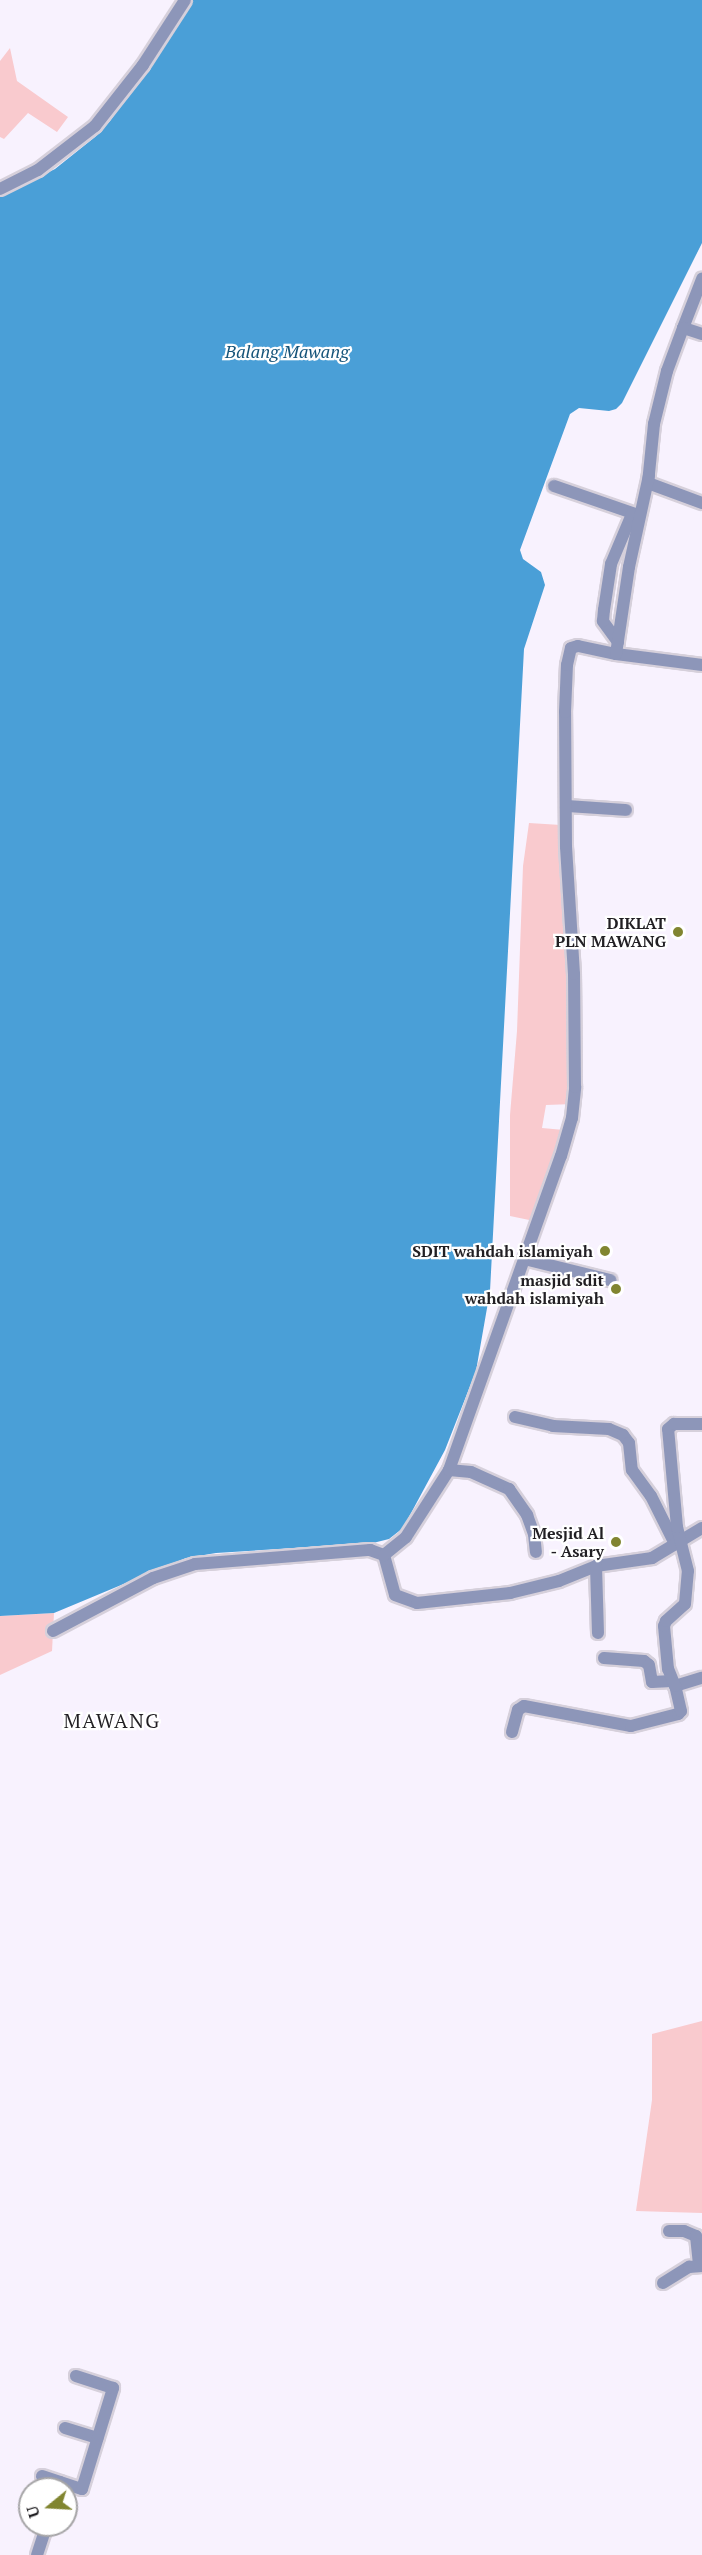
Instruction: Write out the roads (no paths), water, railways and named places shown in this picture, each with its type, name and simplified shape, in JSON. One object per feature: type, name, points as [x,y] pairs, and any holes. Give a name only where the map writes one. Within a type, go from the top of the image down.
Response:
[{"type":"street","points":[[0,189],[38,170],[95,126],[142,65],[185,0]]},
{"type":"street","points":[[617,648],[603,621],[612,564],[636,515],[648,479],[660,395],[702,279]]},
{"type":"street","points":[[683,328],[702,334]]},
{"type":"street","points":[[648,479],[702,503]]},
{"type":"street","points":[[558,487],[636,515]]},
{"type":"street","points":[[617,648],[636,515]]},
{"type":"street","points":[[384,1555],[406,1537],[448,1470],[525,1260],[572,1118],[575,1087],[574,974],[566,806],[565,712],[568,655],[571,648],[578,646],[617,648],[702,666]]},
{"type":"street","points":[[566,806],[626,810]]},
{"type":"street","points":[[525,1260],[610,1280]]},
{"type":"street","points":[[515,1417],[553,1426],[609,1429],[623,1435],[629,1443],[634,1474],[651,1496],[678,1542]]},
{"type":"street","points":[[512,1732],[518,1710],[524,1706],[620,1725],[646,1724],[681,1711],[666,1658],[664,1626],[669,1618],[677,1614],[685,1604],[687,1571],[678,1542],[668,1429],[674,1424],[702,1424]]},
{"type":"street","points":[[448,1470],[471,1472],[509,1489],[527,1515],[534,1534],[536,1552]]},
{"type":"street","points":[[384,1555],[395,1595],[417,1603],[510,1593],[547,1584],[596,1566],[652,1558],[702,1528]]},
{"type":"street","points":[[53,1631],[153,1578],[195,1564],[370,1550],[384,1555]]},
{"type":"street","points":[[596,1566],[598,1633]]},
{"type":"street","points":[[604,1658],[644,1661],[648,1665],[652,1682],[674,1683],[702,1678]]},
{"type":"street","points":[[663,2283],[689,2267],[700,2265],[696,2236],[684,2231],[669,2231]]},
{"type":"street","points":[[76,2376],[113,2388],[82,2489],[78,2488]]},
{"type":"street","points":[[65,2428],[98,2438]]},
{"type":"street","points":[[37,2555],[43,2537]]},
{"type":"water","name":"Balang Mawang","points":[[192,0],[702,0],[702,243],[622,403],[616,409],[609,411],[579,408],[570,414],[520,550],[523,559],[541,572],[545,585],[524,649],[490,1291],[476,1371],[445,1450],[403,1528],[389,1539],[373,1543],[216,1553],[186,1558],[54,1613],[0,1616],[0,196],[55,169],[95,137],[110,121]]},
{"type":"place","name":"DIKLAT PLN MAWANG","points":[[678,932]]},
{"type":"place","name":"SDIT wahdah islamiyah","points":[[605,1251]]},
{"type":"place","name":"masjid sdit wahdah islamiyah","points":[[616,1289]]},
{"type":"place","name":"Mesjid Al - Asary","points":[[616,1542]]},
{"type":"district","name":"MAWANG","points":[[112,1720]]}]
